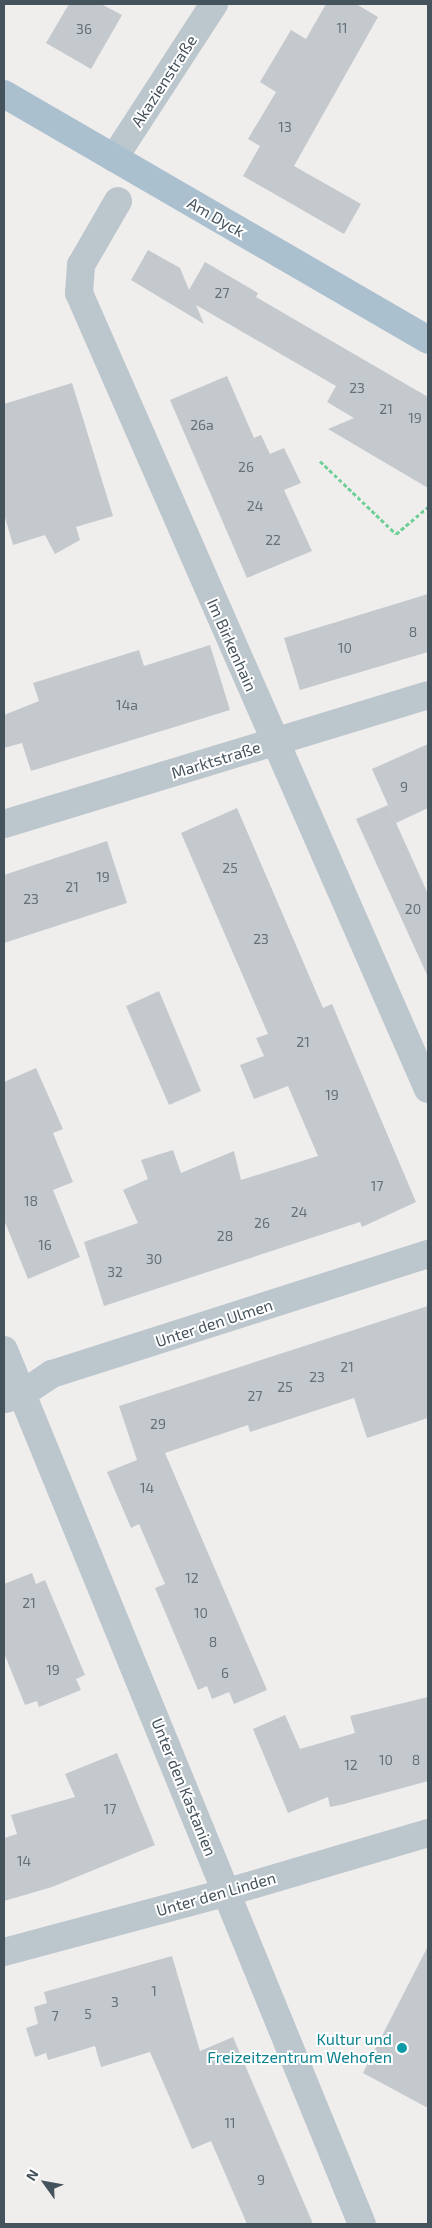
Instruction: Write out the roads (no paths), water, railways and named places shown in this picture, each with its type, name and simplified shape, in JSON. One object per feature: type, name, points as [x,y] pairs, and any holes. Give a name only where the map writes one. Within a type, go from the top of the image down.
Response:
[{"type":"main road","name":"Am Dyck","points":[[4,94],[428,340]]},
{"type":"street","name":"Akazienstraße","points":[[114,158],[214,4]]},
{"type":"street","name":"Im Birkenhain","points":[[118,201],[81,265],[79,293],[428,1089]]},
{"type":"street","name":"Marktstraße","points":[[4,824],[428,695]]},
{"type":"street","name":"Unter den Ulmen","points":[[13,1396],[52,1374],[428,1254]]},
{"type":"street","name":"Unter den Kastanien","points":[[4,1350],[13,1396],[228,1892],[362,2224]]},
{"type":"street","name":"Unter den Linden","points":[[4,1952],[228,1892],[428,1833]]},
{"type":"place","name":"Kultur und Freizeitzentrum Wehofen","points":[[402,2048]]}]
